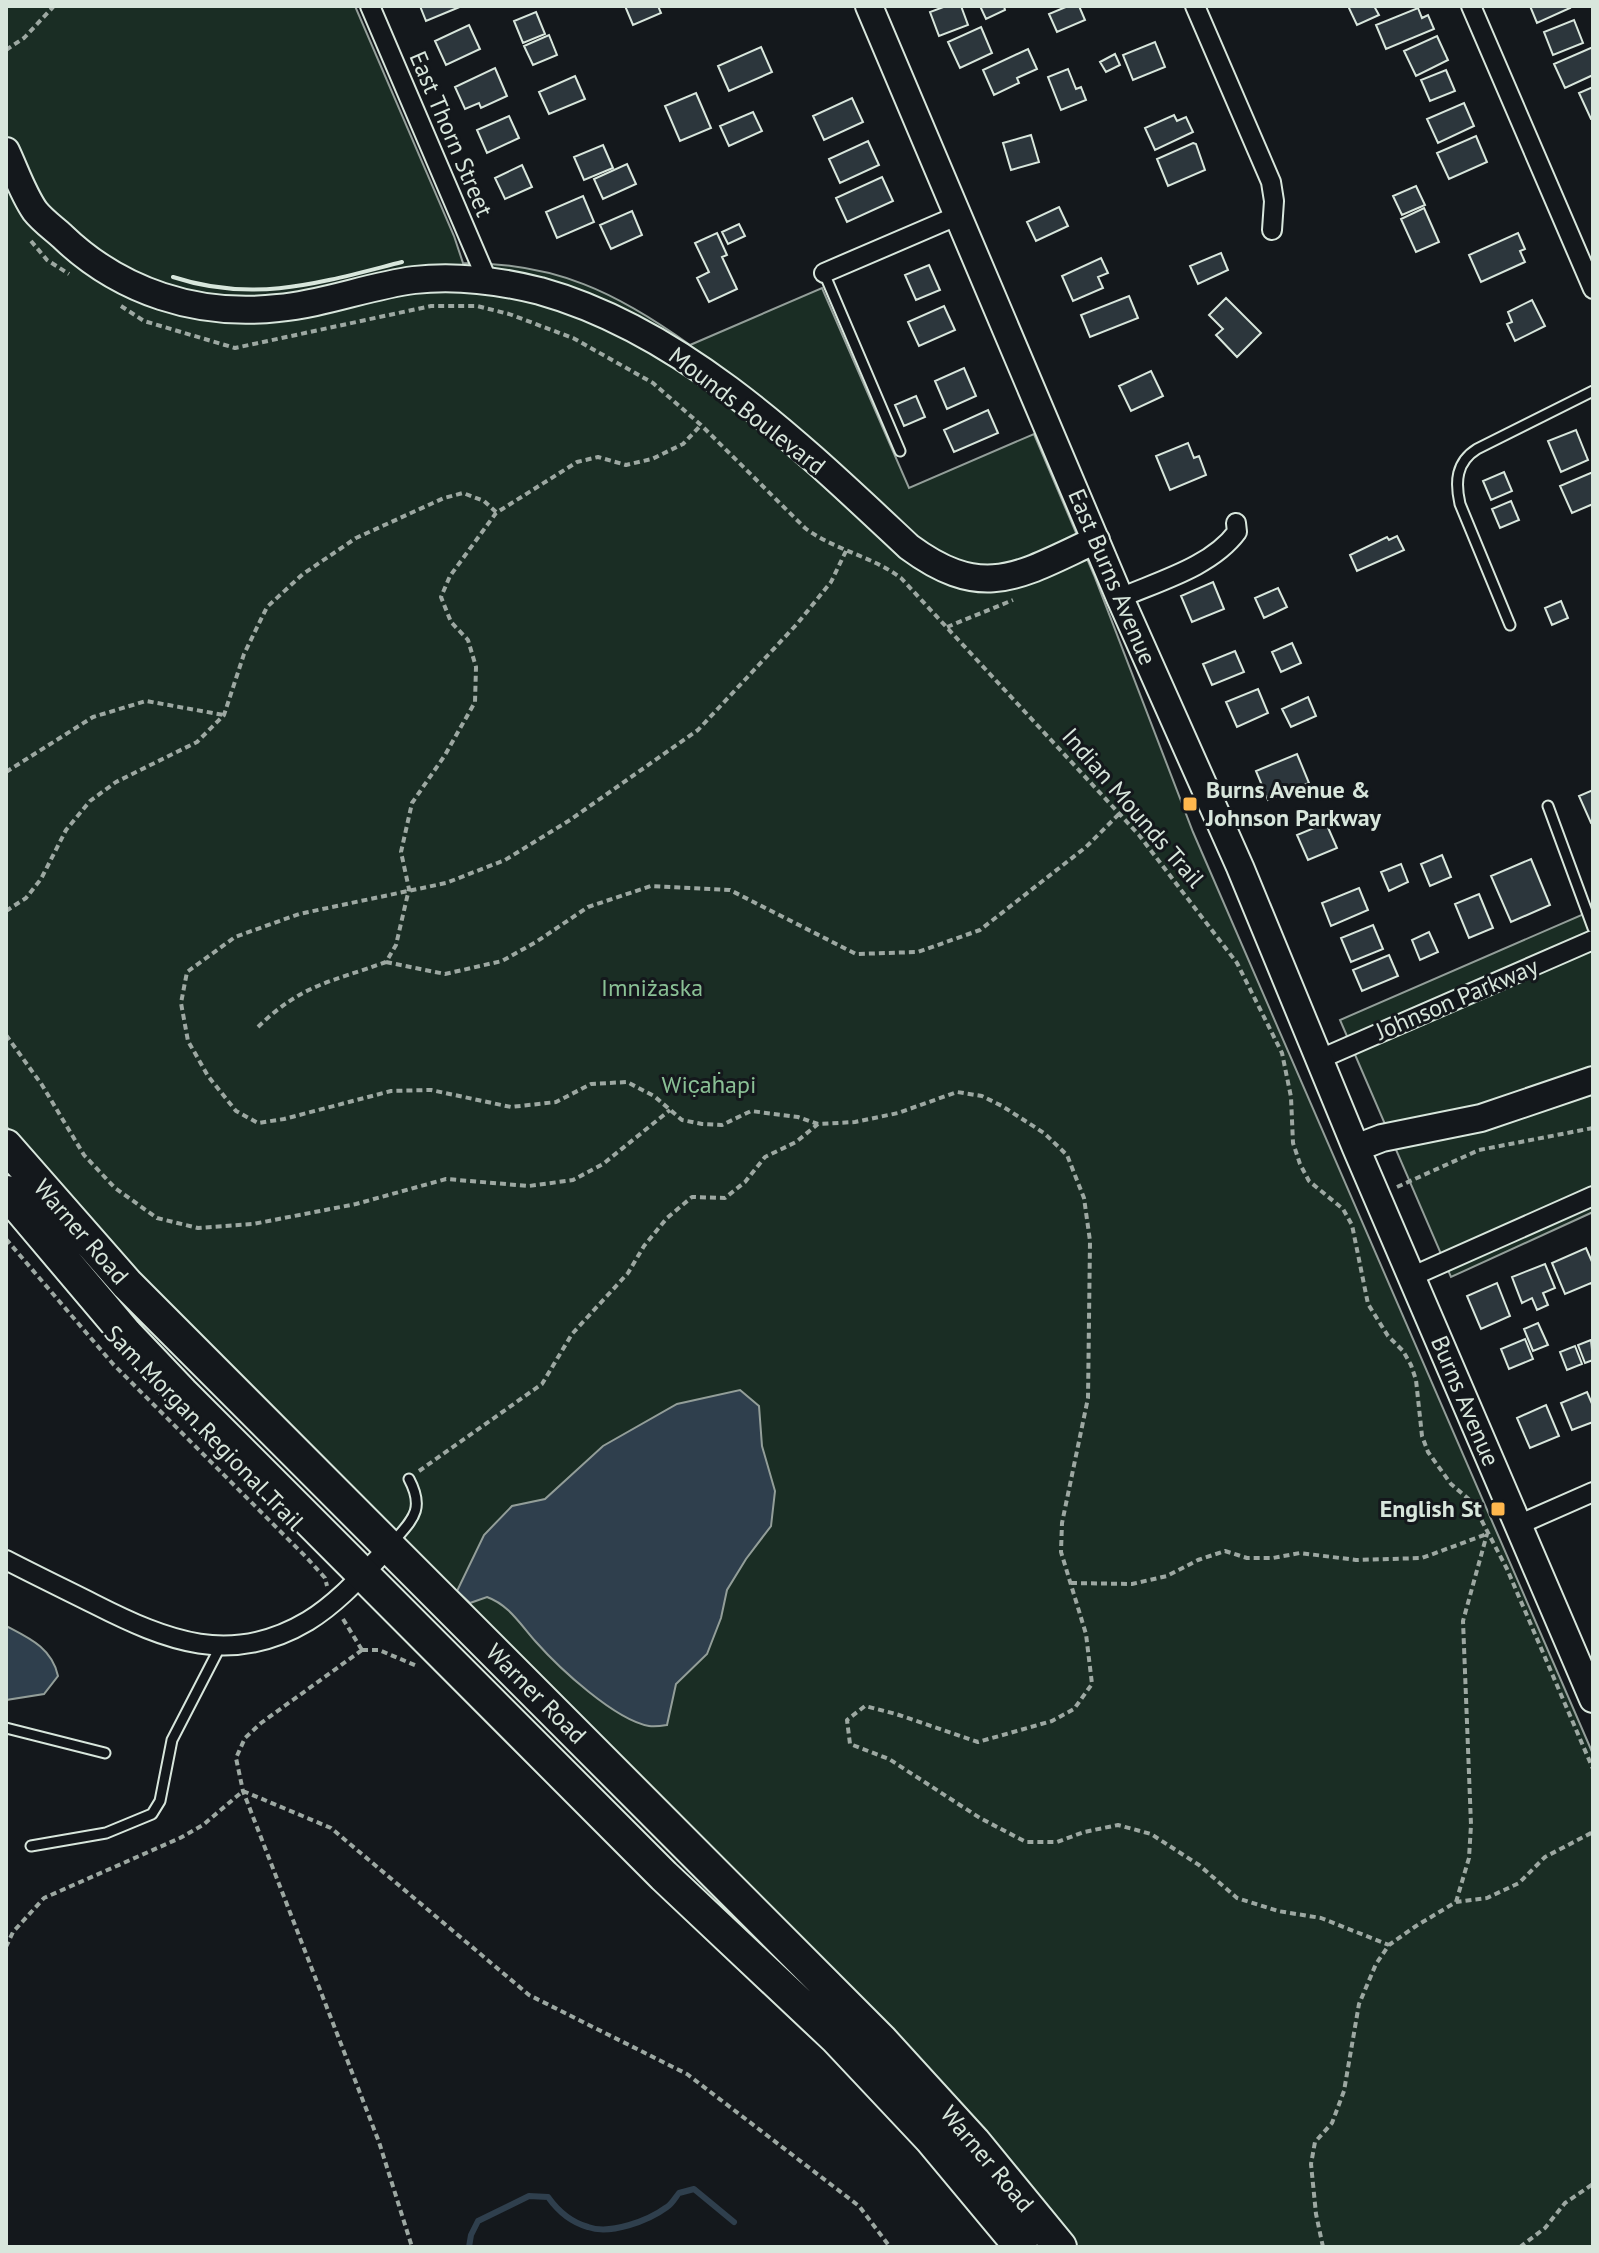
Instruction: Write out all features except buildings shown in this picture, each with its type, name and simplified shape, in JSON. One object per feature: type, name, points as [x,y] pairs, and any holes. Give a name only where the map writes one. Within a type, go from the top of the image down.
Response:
[{"type":"highway","name":"Warner Road","points":[[6,1146],[127,1284],[881,2040],[974,2142],[1060,2247]]},
{"type":"highway","name":"Warner Road","points":[[6,1192],[126,1334],[512,1726],[664,1876],[836,2038],[931,2139],[1021,2247]]},
{"type":"street","name":"East Thorn Street","points":[[370,6],[488,282]]},
{"type":"street","name":"East Burns Avenue","points":[[869,6],[1120,598],[1240,867],[1356,1148]]},
{"type":"street","points":[[1195,6],[1271,182],[1274,201],[1272,230]]},
{"type":"street","points":[[1471,6],[1593,289]]},
{"type":"street","name":"Mounds Boulevard","points":[[6,151],[35,211],[103,271],[141,289],[200,307],[236,310],[279,308],[412,280],[441,278],[537,291],[579,303],[665,346],[769,422],[909,547],[929,562],[959,576],[1000,579],[1026,572],[1096,540]]},
{"type":"street","points":[[824,273],[959,215]]},
{"type":"street","points":[[1120,598],[1188,569],[1216,553],[1237,532],[1236,523]]},
{"type":"street","name":"Johnson Parkway","points":[[1320,1059],[1593,940]]},
{"type":"street","points":[[1356,1148],[1382,1138],[1481,1118],[1593,1080]]},
{"type":"street","name":"Burns Avenue","points":[[1356,1148],[1593,1699]]},
{"type":"street","points":[[1413,1276],[1593,1196]]},
{"type":"street","points":[[1518,1525],[1593,1492]]},
{"type":"street","points":[[6,1560],[157,1634],[187,1643],[220,1647],[249,1645],[307,1621],[334,1602],[389,1547]]},
{"type":"lane","points":[[824,273],[900,451]]},
{"type":"lane","points":[[1510,625],[1460,504],[1457,485],[1459,470],[1466,458],[1477,449],[1593,391]]},
{"type":"lane","points":[[1548,806],[1593,928]]},
{"type":"lane","points":[[389,1547],[416,1513],[415,1490],[409,1479]]},
{"type":"lane","points":[[31,1846],[106,1833],[152,1814],[160,1801],[172,1740],[220,1647]]},
{"type":"lane","points":[[6,1728],[105,1753]]},
{"type":"path","points":[[6,50],[24,38],[54,6]]},
{"type":"path","name":"Indian Mounds Trail","points":[[235,348],[431,306],[477,306],[509,314],[573,338],[653,383],[820,540],[887,568],[901,578],[1119,814],[1169,872],[1237,963],[1282,1053],[1291,1097],[1293,1143],[1300,1164],[1309,1181],[1343,1209],[1352,1225],[1368,1304],[1411,1365],[1416,1380],[1422,1436],[1428,1452],[1451,1484],[1472,1502],[1507,1569],[1593,1769]]},
{"type":"path","points":[[386,962],[396,945],[409,889],[401,852],[412,803],[445,755],[475,702],[476,667],[468,640],[451,622],[441,597],[450,576],[496,513],[577,462],[598,457],[626,465],[652,459],[683,444],[701,425]]},
{"type":"path","points":[[6,911],[26,898],[41,879],[66,830],[90,801],[116,782],[197,742],[224,715],[244,654],[267,607],[303,574],[356,538],[444,498],[463,493],[484,501],[496,513]]},
{"type":"path","points":[[846,551],[831,582],[797,624],[698,730],[617,789],[505,860],[446,883],[299,914],[235,937],[187,972],[181,1003],[188,1041],[208,1076],[236,1111],[258,1123],[391,1091],[431,1090],[511,1107],[556,1102],[591,1084],[627,1082],[654,1096],[682,1120],[702,1124],[722,1125],[751,1111],[798,1117],[818,1124],[855,1122],[898,1113],[957,1092],[982,1096],[1044,1133],[1067,1155],[1084,1198],[1090,1241],[1088,1398],[1062,1523],[1061,1552],[1086,1634],[1092,1684],[1074,1709],[1052,1721],[978,1742],[865,1706],[847,1720],[850,1744],[889,1759],[980,1818],[1026,1842],[1057,1842],[1118,1825],[1151,1834],[1199,1865],[1237,1898],[1278,1911],[1321,1918],[1389,1945]]},
{"type":"path","points":[[6,772],[93,717],[146,701],[224,715]]},
{"type":"path","points":[[258,1027],[275,1010],[308,989],[386,962],[445,974],[502,961],[588,907],[651,886],[730,890],[856,954],[918,952],[980,930],[1086,847],[1119,814]]},
{"type":"path","points":[[6,1035],[42,1085],[84,1155],[115,1188],[157,1218],[198,1228],[253,1224],[356,1204],[408,1187],[446,1179],[529,1186],[573,1180],[603,1164],[670,1110]]},
{"type":"path","points":[[409,1479],[436,1456],[542,1384],[572,1334],[628,1273],[644,1246],[667,1218],[692,1197],[725,1198],[745,1182],[765,1157],[796,1142],[818,1124]]},
{"type":"path","points":[[1394,1188],[1479,1150],[1593,1128]]},
{"type":"path","points":[[1343,1209],[1351,1206]]},
{"type":"path","name":"Sam Morgan Regional Trail","points":[[6,1239],[122,1374],[325,1578],[334,1602],[362,1650],[245,1738],[236,1758],[243,1791]]},
{"type":"path","points":[[1071,1583],[1132,1584],[1167,1576],[1198,1560],[1225,1551],[1247,1558],[1273,1558],[1300,1553],[1356,1560],[1422,1558],[1487,1534]]},
{"type":"path","points":[[1456,1902],[1469,1858],[1471,1825],[1463,1621],[1487,1534]]},
{"type":"path","points":[[6,1947],[13,1932],[44,1898],[180,1838],[203,1825],[243,1791]]},
{"type":"path","points":[[243,1791],[379,2142],[412,2247]]},
{"type":"path","points":[[243,1791],[331,1828],[529,1995],[687,2074],[859,2206],[890,2247]]},
{"type":"path","points":[[1323,2247],[1311,2164],[1315,2142],[1332,2123],[1344,2091],[1359,2004],[1376,1964],[1389,1945],[1456,1902],[1487,1898],[1519,1883],[1545,1857],[1593,1832]]},
{"type":"path","points":[[1520,2247],[1545,2228],[1565,2203],[1593,2184]]},
{"type":"green space","name":"Wic̣aḣapi","points":[[6,6],[355,6],[463,263],[527,268],[584,284],[636,310],[690,345],[822,288],[909,488],[1034,434],[1094,575],[1193,832],[1593,1754],[1593,2247],[1072,2247],[135,1277],[6,1126]]},
{"type":"green space","points":[[1593,910],[1593,1212],[1451,1277],[1340,1020]]},
{"type":"water","points":[[740,1390],[759,1406],[762,1446],[775,1491],[771,1526],[727,1590],[721,1618],[707,1654],[676,1684],[667,1725],[649,1726],[635,1722],[588,1692],[546,1653],[502,1605],[487,1597],[470,1603],[457,1591],[484,1535],[512,1506],[545,1499],[603,1446],[677,1404]]},
{"type":"water","points":[[6,1626],[38,1645],[51,1658],[58,1676],[44,1694],[6,1700]]},
{"type":"waterway","points":[[469,2247],[478,2221],[529,2196],[548,2197],[560,2211],[576,2222],[607,2229],[650,2217],[669,2206],[679,2193],[694,2189],[734,2222]]},
{"type":"wall","points":[[173,277],[232,289],[261,289],[316,283],[402,262]]},
{"type":"place","name":"Burns Avenue & Johnson Parkway","points":[[1190,804]]},
{"type":"place","name":"English St","points":[[1498,1509]]},
{"type":"park label","name":"Imniżaska","points":[[652,988]]}]
